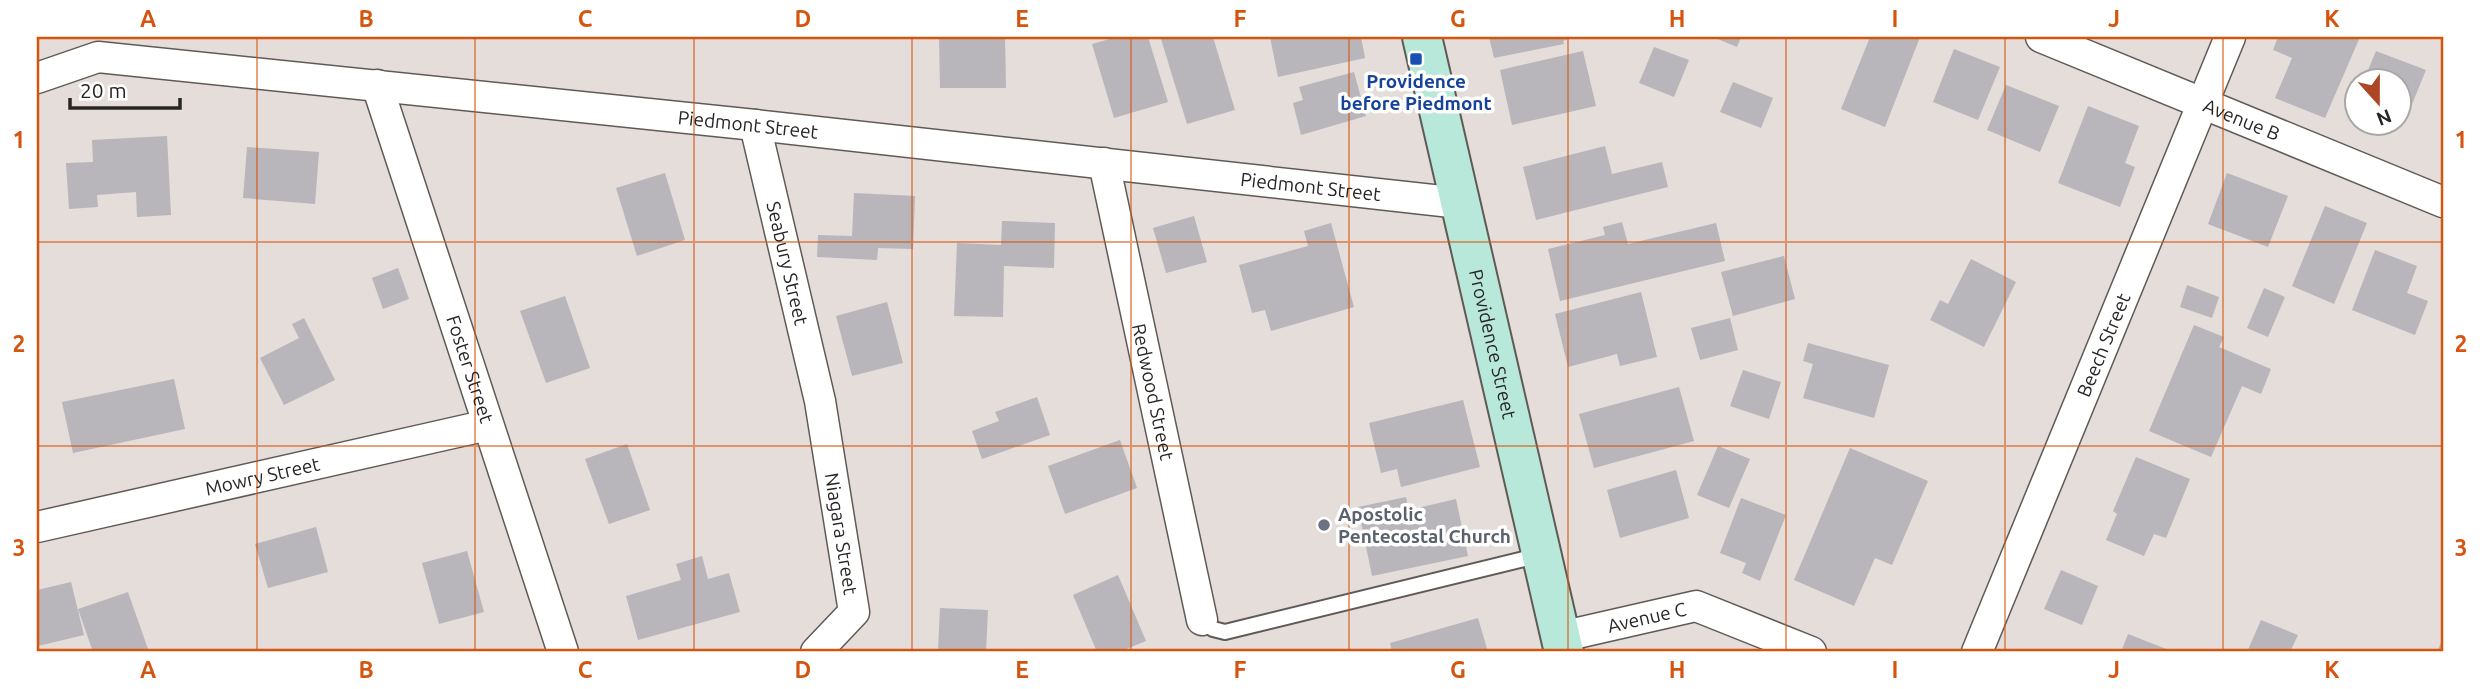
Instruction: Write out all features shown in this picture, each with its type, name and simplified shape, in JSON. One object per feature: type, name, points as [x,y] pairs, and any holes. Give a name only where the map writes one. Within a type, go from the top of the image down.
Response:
[{"type":"main road","name":"Providence Street","points":[[1422,37],[1562,645]]},
{"type":"street","name":"Avenue B","points":[[2041,37],[2443,202]]},
{"type":"street","name":"Beech Street","points":[[1977,652],[2230,37]]},
{"type":"street","name":"Piedmont Street","points":[[37,78],[104,47],[377,85],[1460,202]]},
{"type":"street","name":"Foster Street","points":[[377,85],[563,652]]},
{"type":"street","name":"Seabury Street","points":[[755,125],[820,401]]},
{"type":"street","name":"Redwood Street","points":[[1104,163],[1202,620]]},
{"type":"street","name":"Niagara Street","points":[[816,652],[854,612],[820,401]]},
{"type":"street","name":"Mowry Street","points":[[37,527],[488,425]]},
{"type":"street","name":"Avenue C","points":[[1562,645],[1696,606],[1811,652]]},
{"type":"lane","points":[[1202,620],[1213,629],[1225,632],[1542,555]]},
{"type":"building","points":[[939,37],[1005,37],[1006,88],[940,88]]},
{"type":"building","points":[[1117,37],[1148,37],[1168,102],[1114,118],[1092,44]]},
{"type":"building","points":[[1213,37],[1235,110],[1187,124],[1161,39]]},
{"type":"building","points":[[1270,37],[1361,37],[1365,58],[1278,77]]},
{"type":"building","points":[[1489,37],[1574,37],[1563,41],[1564,44],[1494,58]]},
{"type":"building","points":[[1713,37],[1741,37],[1737,47]]},
{"type":"building","points":[[1870,37],[1920,37],[1885,127],[1841,109]]},
{"type":"building","points":[[2278,37],[2360,37],[2347,66],[2344,66],[2344,74],[2325,118],[2275,98],[2292,58],[2273,50]]},
{"type":"building","points":[[1654,47],[1689,60],[1674,97],[1639,83]]},
{"type":"building","points":[[1954,49],[2000,67],[1978,120],[1933,102]]},
{"type":"building","points":[[1583,51],[1596,106],[1512,125],[1500,70]]},
{"type":"building","points":[[2376,51],[2426,70],[2414,99],[2414,66],[2370,66]]},
{"type":"building","points":[[1354,72],[1366,116],[1301,135],[1293,103],[1303,100],[1299,87]]},
{"type":"building","points":[[1733,82],[1773,98],[1761,128],[1720,112]]},
{"type":"building","points":[[2006,85],[2059,106],[2040,152],[1987,130]]},
{"type":"building","points":[[2088,106],[2139,126],[2125,163],[2135,167],[2120,207],[2058,183]]},
{"type":"building","points":[[167,136],[171,215],[137,217],[136,192],[97,195],[98,207],[69,209],[66,163],[93,162],[92,140]]},
{"type":"building","points":[[1605,146],[1612,174],[1662,162],[1668,187],[1536,220],[1523,167]]},
{"type":"building","points":[[247,147],[319,152],[315,204],[243,198]]},
{"type":"building","points":[[665,173],[685,240],[637,256],[616,188]]},
{"type":"building","points":[[2227,173],[2288,196],[2268,247],[2208,224]]},
{"type":"building","points":[[854,193],[915,196],[913,249],[878,248],[877,260],[817,257],[818,235],[852,236]]},
{"type":"building","points":[[2325,206],[2367,223],[2334,304],[2292,286]]},
{"type":"building","points":[[1194,216],[1207,262],[1166,273],[1153,228]]},
{"type":"building","points":[[1002,221],[1055,223],[1054,268],[1004,266],[1003,317],[954,316],[957,243],[1001,245]]},
{"type":"building","points":[[1622,222],[1628,244],[1716,223],[1725,261],[1560,301],[1548,249],[1605,235],[1603,227]]},
{"type":"building","points":[[1331,223],[1354,307],[1271,331],[1265,310],[1252,313],[1239,265],[1308,246],[1304,231]]},
{"type":"building","points":[[2375,250],[2417,266],[2407,293],[2428,301],[2415,335],[2352,310]]},
{"type":"building","points":[[1784,256],[1795,299],[1733,316],[1721,272]]},
{"type":"building","points":[[1971,259],[2016,282],[1984,347],[1930,320],[1940,300],[1948,304]]},
{"type":"building","points":[[398,268],[409,299],[383,309],[372,278]]},
{"type":"building","points":[[2187,285],[2219,297],[2212,318],[2180,307]]},
{"type":"building","points":[[2264,288],[2285,297],[2268,337],[2247,328]]},
{"type":"building","points":[[1641,292],[1657,357],[1620,366],[1617,354],[1568,367],[1555,314]]},
{"type":"building","points":[[565,296],[590,368],[546,383],[520,311]]},
{"type":"building","points":[[887,302],[903,363],[852,376],[836,316]]},
{"type":"building","points":[[304,318],[335,380],[284,405],[260,358],[299,338],[292,324]]},
{"type":"building","points":[[1730,318],[1738,350],[1700,360],[1691,328]]},
{"type":"building","points":[[2194,325],[2224,337],[2219,347],[2271,369],[2261,394],[2242,386],[2211,457],[2149,431]]},
{"type":"building","points":[[1808,343],[1889,365],[1874,418],[1803,398],[1813,364],[1803,361]]},
{"type":"building","points":[[1743,370],[1781,382],[1769,419],[1730,406]]},
{"type":"building","points":[[174,379],[185,429],[73,453],[62,402]]},
{"type":"building","points":[[1679,387],[1694,441],[1594,468],[1579,414]]},
{"type":"building","points":[[1037,397],[1050,435],[982,459],[972,431],[999,421],[995,412]]},
{"type":"building","points":[[1463,400],[1480,467],[1401,487],[1397,469],[1381,473],[1369,423]]},
{"type":"building","points":[[1120,440],[1137,488],[1065,514],[1048,466]]},
{"type":"building","points":[[627,444],[650,510],[609,524],[585,459]]},
{"type":"building","points":[[1718,446],[1750,459],[1729,508],[1697,495]]},
{"type":"building","points":[[1850,448],[1928,481],[1892,565],[1875,558],[1854,606],[1794,580]]},
{"type":"building","points":[[2136,457],[2190,479],[2166,538],[2154,534],[2144,556],[2106,540],[2117,514],[2113,511]]},
{"type":"building","points":[[1676,470],[1689,518],[1620,538],[1607,490]]},
{"type":"building","points":[[1406,497],[1409,510],[1456,499],[1468,556],[1372,576],[1358,507]]},
{"type":"building","points":[[1741,498],[1786,515],[1760,581],[1742,573],[1746,563],[1720,553]]},
{"type":"building","points":[[316,527],[328,572],[268,588],[255,544]]},
{"type":"building","points":[[467,551],[484,612],[439,624],[422,563]]},
{"type":"building","points":[[702,556],[708,579],[729,573],[740,612],[638,640],[626,596],[681,580],[676,564]]},
{"type":"building","points":[[2061,570],[2098,586],[2082,625],[2044,609]]},
{"type":"building","points":[[1118,575],[1146,641],[1119,652],[1097,652],[1073,595]]},
{"type":"building","points":[[71,582],[84,635],[38,646],[37,590]]},
{"type":"building","points":[[128,592],[149,652],[93,652],[78,609]]},
{"type":"building","points":[[940,608],[988,610],[986,652],[938,652]]},
{"type":"building","points":[[1478,618],[1488,652],[1392,652],[1390,643]]},
{"type":"building","points":[[2261,620],[2298,635],[2290,652],[2247,652]]},
{"type":"building","points":[[2128,634],[2174,652],[2121,652]]},
{"type":"building","points":[[2443,638],[2443,652],[2437,652]]},
{"type":"place","name":"Providence before Piedmont","points":[[1416,59]]},
{"type":"place","name":"Apostolic Pentecostal Church","points":[[1324,525]]}]
